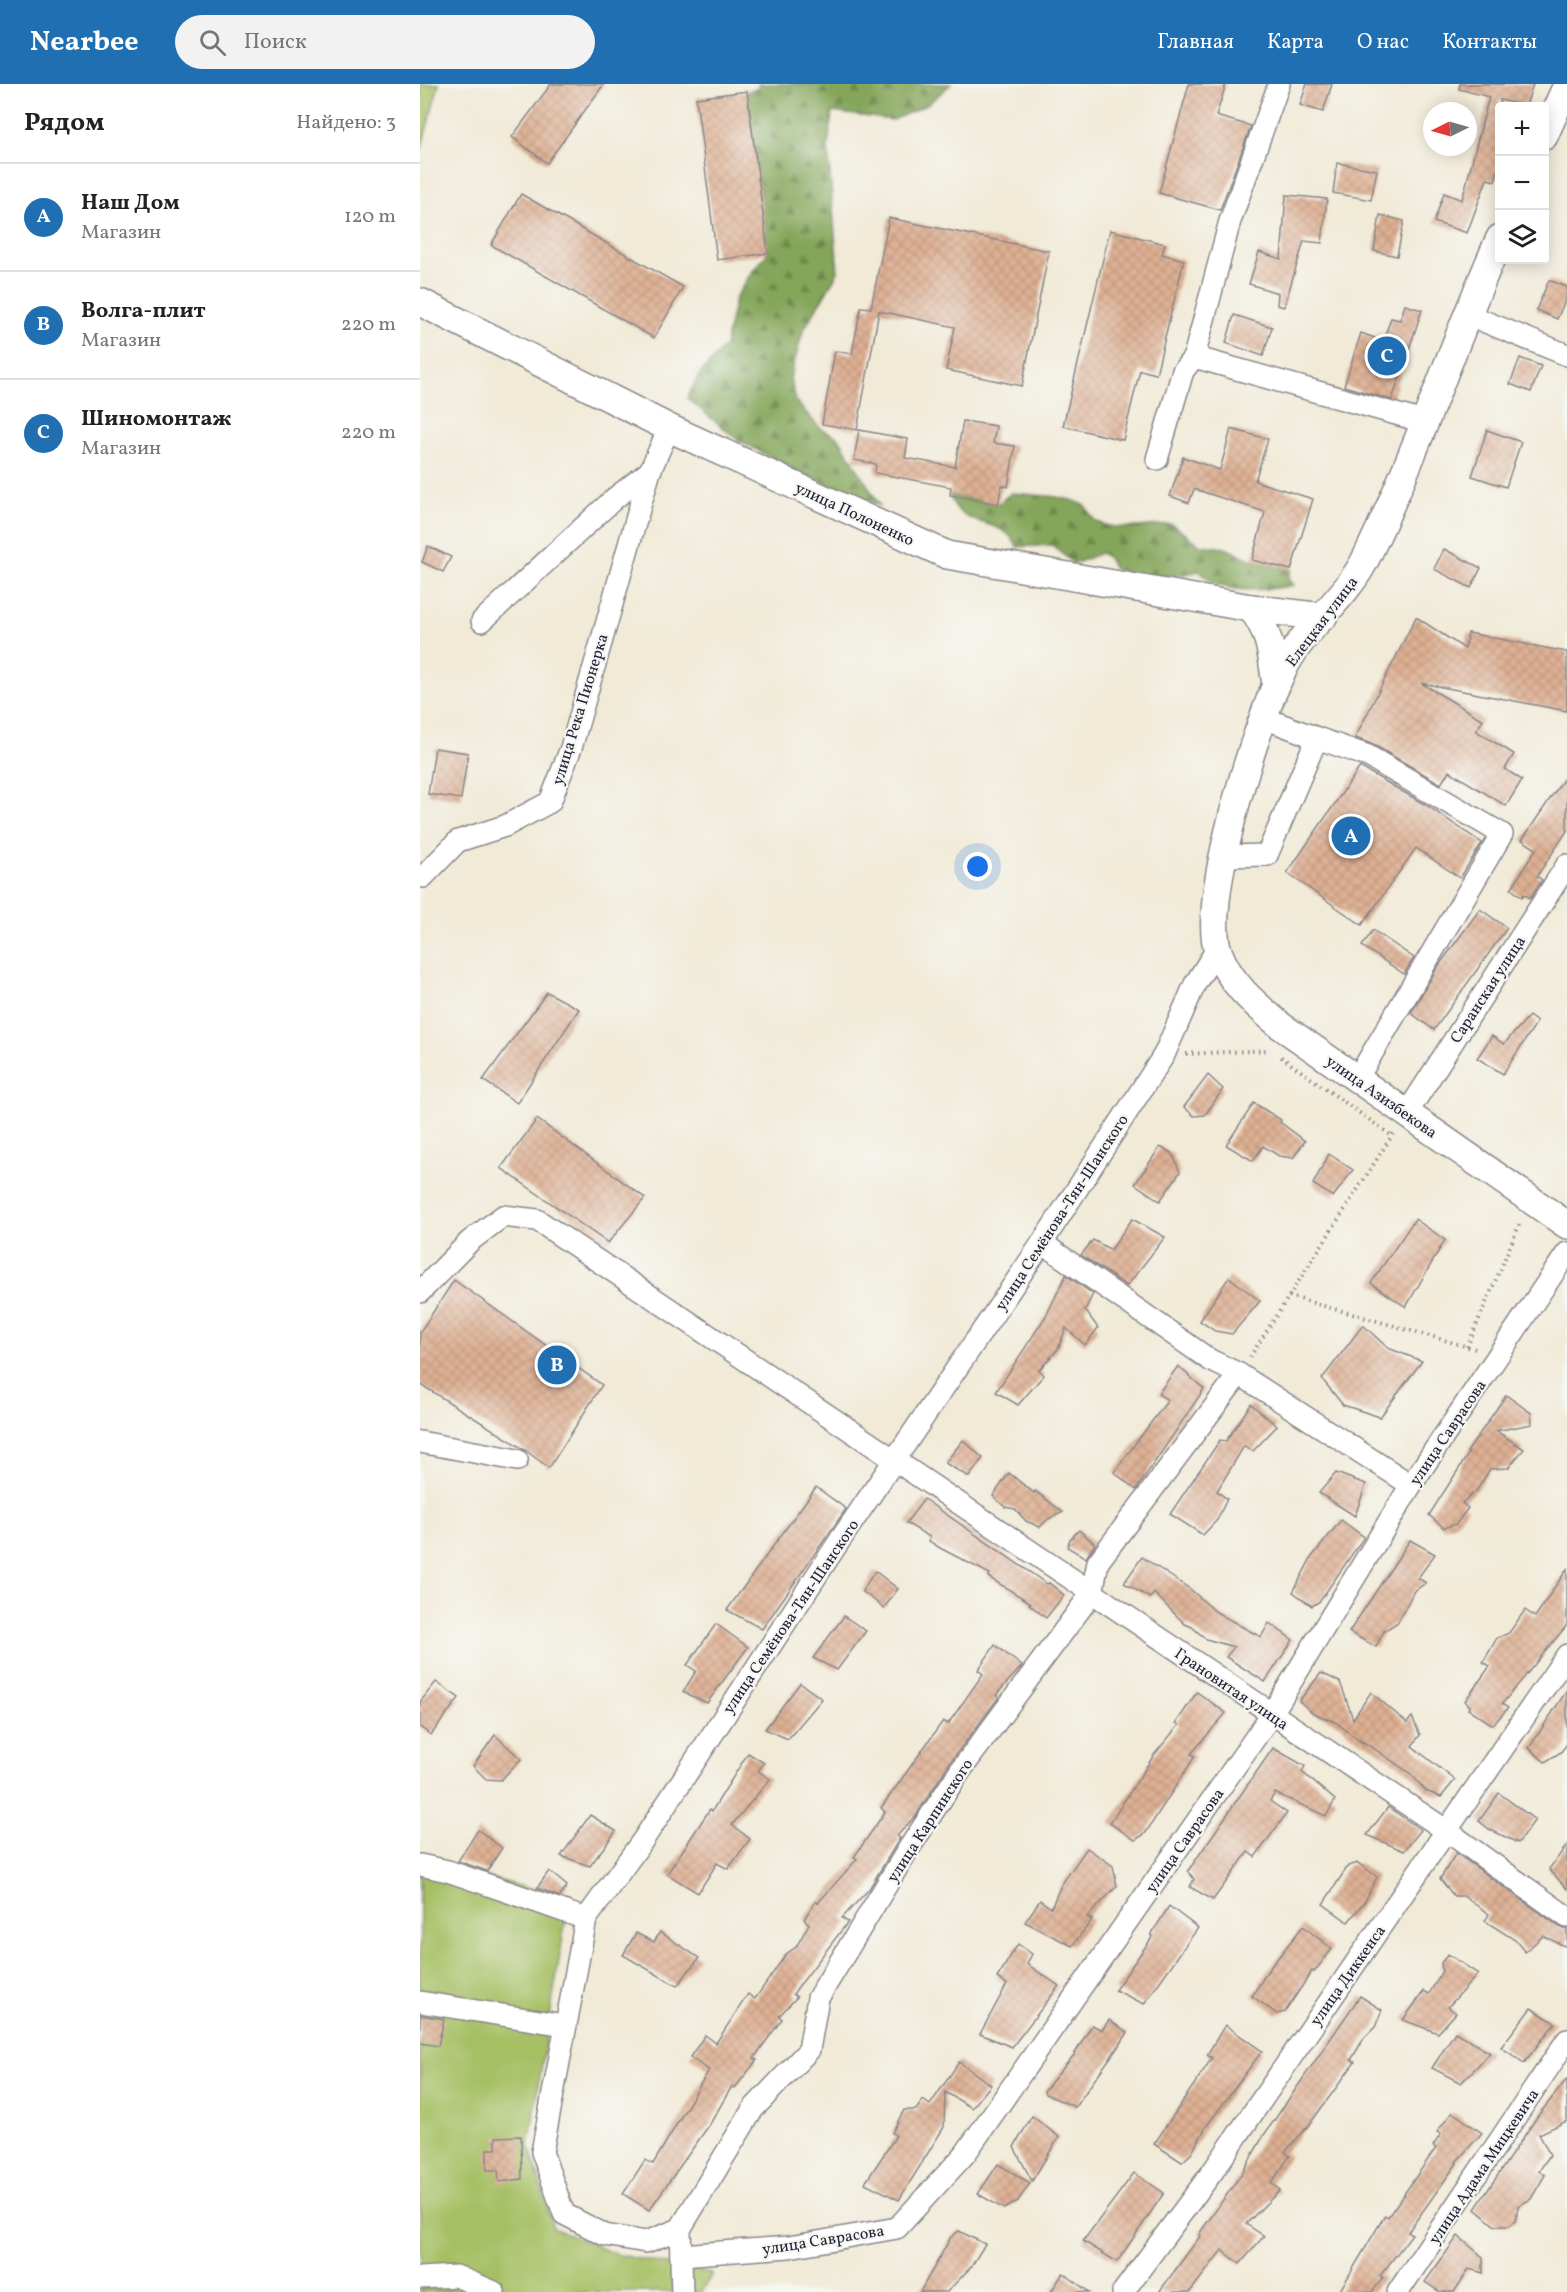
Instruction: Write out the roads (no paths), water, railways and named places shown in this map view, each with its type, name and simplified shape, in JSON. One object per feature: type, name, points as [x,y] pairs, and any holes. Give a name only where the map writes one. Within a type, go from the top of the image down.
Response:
[{"type":"main road","points":[[1549,127],[1567,85]]},
{"type":"main road","name":"Елецкая улица","points":[[1217,949],[1214,920],[1223,856],[1264,718],[1276,686],[1304,638],[1344,593],[1363,565],[1383,523],[1466,314],[1495,249]]},
{"type":"main road","name":"улица Полоненко","points":[[420,302],[669,428],[947,555],[1251,608],[1323,616]]},
{"type":"main road","points":[[1251,608],[1262,621],[1270,642],[1276,686]]},
{"type":"main road","name":"улица Азизбекова","points":[[1217,949],[1227,973],[1247,997],[1281,1026],[1567,1225]]},
{"type":"street","points":[[1157,459],[1183,370],[1194,357],[1230,221],[1279,84]]},
{"type":"street","points":[[1466,314],[1567,355]]},
{"type":"street","points":[[1194,357],[1424,422]]},
{"type":"street","name":"улица Река Пионерка","points":[[423,877],[458,841],[505,826],[550,802],[571,748],[650,471],[669,428]]},
{"type":"street","name":"улица Река Пионерка","points":[[482,621],[615,498],[650,471]]},
{"type":"street","points":[[1264,718],[1368,756],[1502,834],[1357,1079]]},
{"type":"street","points":[[1223,856],[1267,855],[1317,738]]},
{"type":"street","name":"Саранская улица","points":[[1407,1113],[1567,865]]},
{"type":"street","name":"улица Семёнова-Тян-Шанского","points":[[680,2229],[646,2242],[605,2235],[564,2214],[542,2152],[586,1919],[643,1840],[894,1461],[1042,1243],[1164,1055],[1195,984],[1217,949]]},
{"type":"street","name":"Грановитая улица","points":[[420,1292],[470,1240],[503,1216],[537,1220],[1271,1715],[1447,1831],[1567,1917]]},
{"type":"street","points":[[1042,1243],[1210,1360],[1239,1374],[1411,1485]]},
{"type":"street","name":"улица Саврасова","points":[[681,2255],[789,2247],[897,2228],[965,2154],[1271,1715],[1411,1485],[1567,1253]]},
{"type":"street","name":"улица Карпинского","points":[[680,2229],[753,2109],[809,2050],[818,1998],[909,1848],[960,1772],[1092,1593],[1098,1562],[1239,1374]]},
{"type":"street","points":[[420,1442],[517,1460]]},
{"type":"street","name":"улица Диккенса","points":[[1123,2292],[1213,2171],[1567,1655]]},
{"type":"street","points":[[420,1865],[448,1871],[586,1919]]},
{"type":"street","points":[[420,2002],[565,2025]]},
{"type":"street","name":"улица Адама Мицкевича","points":[[1398,2292],[1567,2040]]},
{"type":"street","points":[[680,2229],[682,2292]]},
{"type":"street","points":[[420,2278],[456,2276],[494,2292]]},
{"type":"place","name":"Шиномонтаж","points":[[1387,356]]},
{"type":"place","name":"Наш Дом","points":[[1351,836]]},
{"type":"place","name":"Волга-плит","points":[[557,1365]]}]
